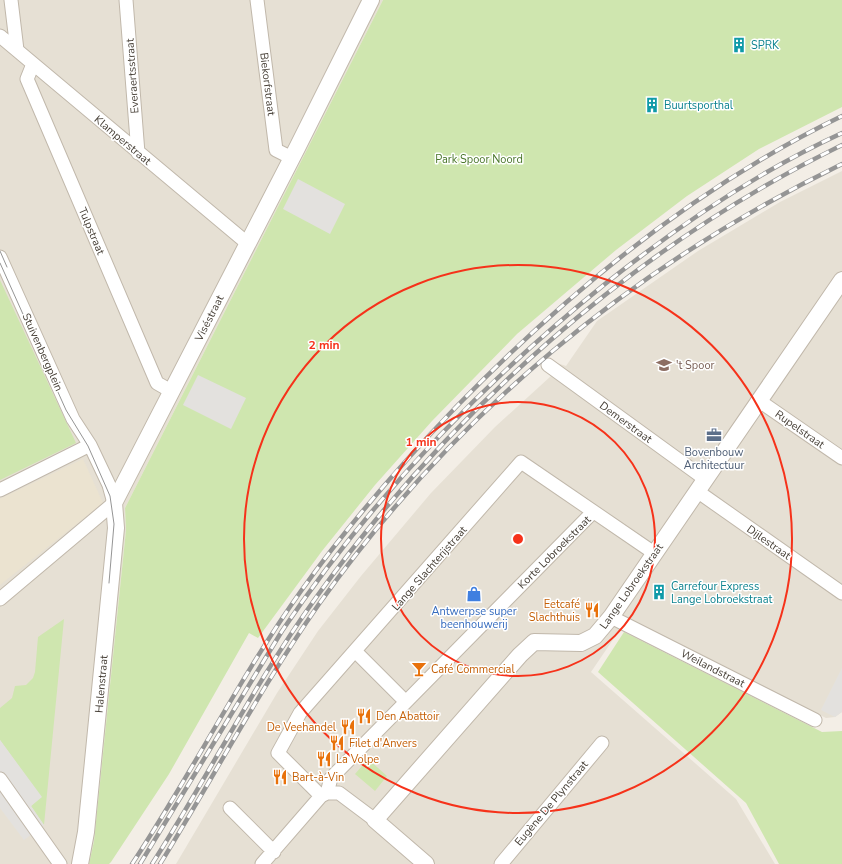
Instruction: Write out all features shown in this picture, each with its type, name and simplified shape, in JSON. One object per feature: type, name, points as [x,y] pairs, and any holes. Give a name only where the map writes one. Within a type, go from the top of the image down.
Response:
[{"type":"street","points":[[11,0],[17,50]]},
{"type":"street","name":"Everaertsstraat","points":[[126,0],[138,153]]},
{"type":"street","name":"Biekorfstraat","points":[[257,0],[276,150],[292,158]]},
{"type":"street","name":"Viséstraat","points":[[0,599],[114,503],[292,158],[371,0]]},
{"type":"street","name":"Klamperstraat","points":[[0,36],[247,243]]},
{"type":"street","name":"Tulpstraat","points":[[33,64],[27,79],[157,383],[171,392]]},
{"type":"street","name":"Stuivenbergplein","points":[[0,257],[73,419],[90,445],[108,485],[114,503]]},
{"type":"street","name":"Lange Lobroekstraat","points":[[376,820],[520,655],[534,642],[581,643],[595,636],[611,616],[758,400],[840,286]]},
{"type":"street","name":"Demerstraat","points":[[548,365],[701,485]]},
{"type":"street","name":"Rupelstraat","points":[[758,400],[842,458]]},
{"type":"street","points":[[0,490],[90,445]]},
{"type":"street","name":"Lange Slachterijstraat","points":[[324,794],[278,754],[300,713],[522,462],[654,553]]},
{"type":"street","name":"Dijlestraat","points":[[701,485],[842,593]]},
{"type":"street","name":"Halenstraat","points":[[80,864],[86,832],[116,528],[114,503]]},
{"type":"street","name":"Korte Lobroekstraat","points":[[324,794],[331,778],[593,512]]},
{"type":"street","name":"Weilandstraat","points":[[611,616],[815,720]]},
{"type":"street","points":[[355,651],[406,702]]},
{"type":"street","name":"Eugène De Plynstraat","points":[[501,864],[602,743]]},
{"type":"street","points":[[0,779],[60,864]]},
{"type":"street","points":[[262,864],[324,794],[339,792],[376,820],[426,864]]},
{"type":"street","points":[[230,808],[274,852]]},
{"type":"shaded area","points":[[0,0],[383,0],[125,508],[126,530],[94,841],[89,864],[0,864]]},
{"type":"shaded area","points":[[842,171],[842,712],[835,717],[826,718],[627,619],[591,672],[736,799],[775,864],[176,864],[277,693],[318,631],[361,576],[431,493],[495,427],[551,376],[544,366],[551,361],[566,366],[597,321],[698,251],[780,202]]},
{"type":"shaded area","points":[[298,179],[345,204],[330,234],[283,209]]},
{"type":"shaded area","points":[[198,375],[246,398],[231,429],[183,405]]},
{"type":"shaded area","points":[[83,459],[103,503],[0,585],[0,499]]},
{"type":"shaded area","points":[[842,668],[842,712],[835,717],[821,710]]},
{"type":"shaded area","points":[[0,740],[42,797],[31,806],[44,825],[24,840],[0,808]]},
{"type":"green space","name":"Park Spoor Noord","points":[[383,0],[842,0],[842,107],[759,149],[687,196],[616,250],[517,334],[432,421],[375,485],[322,551],[258,638],[249,633],[169,774],[111,862],[109,864],[89,864],[94,841],[126,530],[125,508]]},
{"type":"green space","points":[[0,280],[76,443],[0,480]]},
{"type":"green space","points":[[64,619],[44,825],[31,806],[41,797],[0,740],[0,708],[12,698],[15,686],[26,685],[33,678],[35,672],[38,637]]},
{"type":"green space","points":[[624,632],[822,732],[842,731],[842,864],[779,864],[746,803],[598,672]]},
{"type":"green space","points":[[368,759],[387,776],[375,791],[355,774]]},
{"type":"tram line","points":[[0,251],[7,267]]},
{"type":"tram line","points":[[0,263],[66,410],[88,446],[110,496],[114,524],[109,583]]},
{"type":"railway","points":[[132,864],[175,796],[278,624],[301,591],[356,519],[436,428],[500,363],[544,322],[637,244],[686,208],[736,175],[788,144],[842,116]]},
{"type":"railway","points":[[140,864],[282,631],[316,582],[353,535],[430,446],[472,403],[559,322],[633,262],[719,201],[779,165],[842,133]]},
{"type":"railway","points":[[152,864],[193,798],[251,697],[293,631],[367,530],[424,464],[486,400],[551,340],[620,284],[691,232],[766,186],[842,145]]},
{"type":"railway","points":[[160,864],[257,700],[319,604],[372,534],[429,469],[489,408],[553,351],[621,298],[691,249],[765,204],[842,164]]},
{"type":"place","name":"SPRK","points":[[739,45]]},
{"type":"place","name":"Buurtsporthal","points":[[652,105]]},
{"type":"place","name":"'t Spoor","points":[[664,365]]},
{"type":"place","name":"Bovenbouw Architectuur","points":[[714,435]]},
{"type":"place","name":"Carrefour Express Lange Lobroekstraat","points":[[659,592]]},
{"type":"place","name":"Antwerpse super beenhouwerij","points":[[474,594]]},
{"type":"place","name":"Eetcafé Slachthuis","points":[[592,610]]},
{"type":"place","name":"Café Commercial","points":[[419,669]]},
{"type":"place","name":"Den Abattoir","points":[[364,716]]},
{"type":"place","name":"De Veehandel","points":[[348,727]]},
{"type":"place","name":"Filet d'Anvers","points":[[337,743]]},
{"type":"place","name":"La Volpe","points":[[324,759]]},
{"type":"place","name":"Bart-à-Vin","points":[[280,777]]}]
